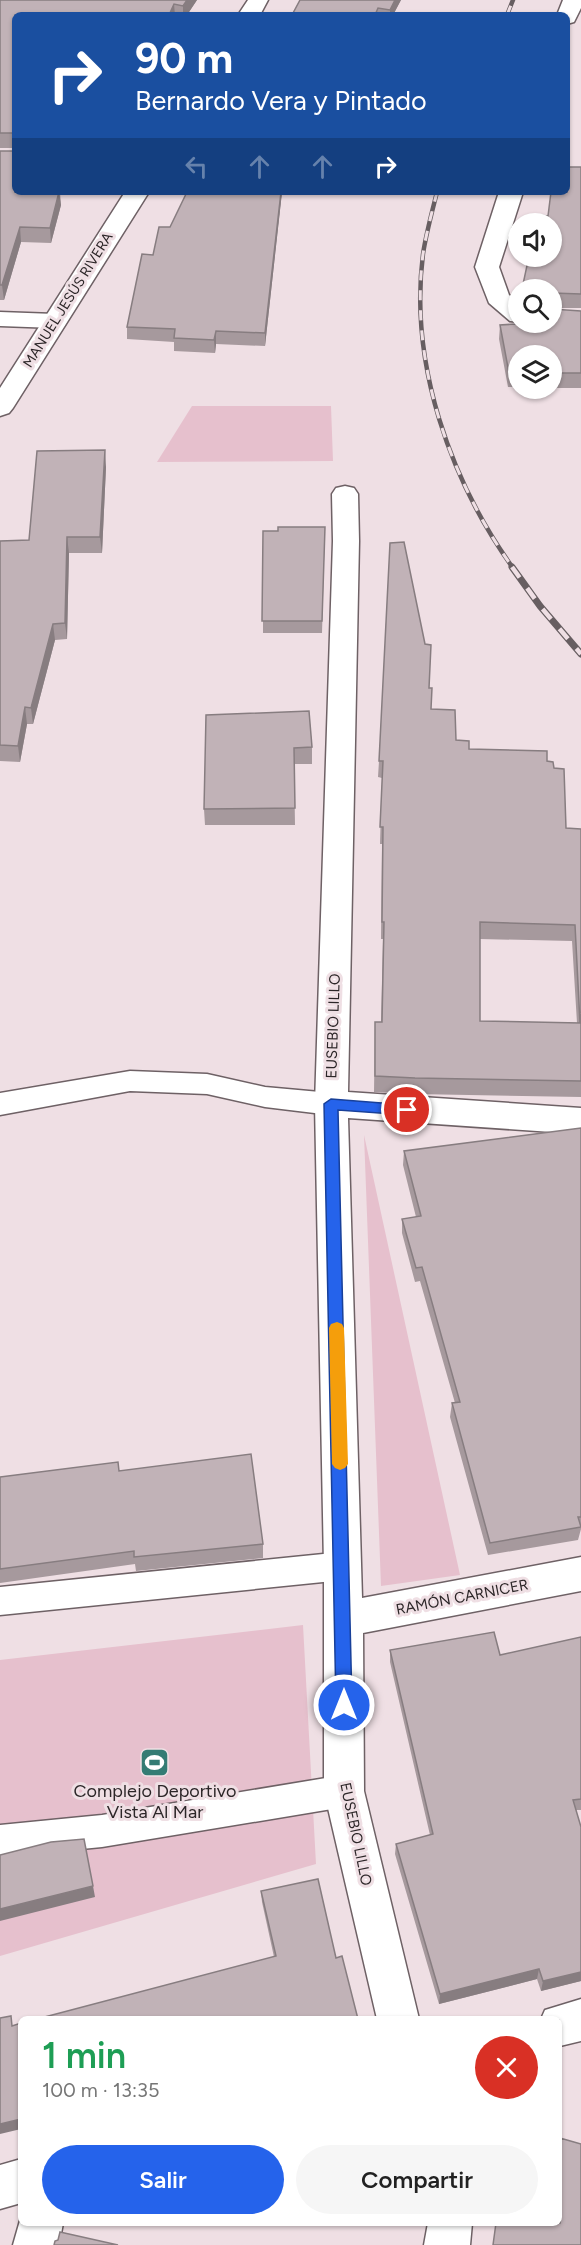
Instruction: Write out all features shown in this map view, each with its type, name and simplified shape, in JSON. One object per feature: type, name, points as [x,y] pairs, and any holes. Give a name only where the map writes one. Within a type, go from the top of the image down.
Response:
[{"type":"street","name":"MANUEL JESÚS RIVERA","points":[[0,408],[135,195]]},
{"type":"street","points":[[508,307],[498,298],[487,267],[510,195]]},
{"type":"street","points":[[0,319],[55,321]]},
{"type":"street","name":"EUSEBIO LILLO","points":[[345,494],[346,541],[331,1104],[342,1566],[344,1791],[397,2016]]},
{"type":"street","points":[[331,1104],[581,1121]]},
{"type":"street","name":"RAMÓN CARNICER","points":[[343,1619],[581,1574]]},
{"type":"street","points":[[562,2025],[581,2020]]},
{"type":"street","points":[[0,2187],[18,2182]]},
{"type":"street","points":[[36,2245],[40,2226]]},
{"type":"street","points":[[447,2245],[450,2226]]},
{"type":"lane","points":[[0,1104],[130,1081],[207,1084],[265,1097],[331,1104]]},
{"type":"lane","points":[[0,1601],[342,1566]]},
{"type":"lane","points":[[0,1841],[102,1831],[344,1791]]},
{"type":"shaded area","points":[[192,406],[331,406],[333,461],[157,462]]},
{"type":"shaded area","points":[[364,1135],[460,1575],[381,1586]]},
{"type":"shaded area","name":"Complejo Deportivo Vista Al Mar","points":[[303,1625],[316,1864],[0,1956],[0,1660]]},
{"type":"building","points":[[0,0],[187,0],[183,6],[174,4],[170,12],[12,12],[12,133],[0,133]]},
{"type":"building","points":[[300,0],[395,0],[390,10],[378,8],[376,12],[294,12]]},
{"type":"building","points":[[0,151],[12,151],[12,195],[58,195],[50,228],[20,227],[2,285],[0,285]]},
{"type":"building","points":[[570,167],[581,167],[581,294],[562,293],[562,279],[524,279],[527,267],[562,267],[562,213],[548,213],[551,195],[570,195]]},
{"type":"building","points":[[186,195],[281,195],[265,333],[216,331],[214,340],[174,338],[175,329],[127,327],[142,254],[153,255],[159,227],[170,227]]},
{"type":"building","points":[[562,310],[581,311],[581,373],[562,373],[562,345],[508,345],[508,368],[500,325],[508,324],[508,333],[562,333]]},
{"type":"building","points":[[105,450],[100,537],[67,537],[65,623],[53,624],[31,708],[25,707],[18,746],[0,745],[0,541],[29,540],[37,451]]},
{"type":"building","points":[[278,527],[325,527],[322,621],[262,621],[263,531],[278,531]]},
{"type":"building","points":[[404,542],[425,644],[431,645],[429,688],[432,688],[431,709],[455,710],[456,740],[469,741],[469,749],[547,751],[547,761],[553,762],[554,768],[564,769],[566,828],[581,829],[581,1081],[375,1076],[375,1022],[382,1022],[384,922],[382,922],[383,827],[380,827],[383,761],[379,761],[390,543]],"holes":[[[480,922],[575,925],[580,1023],[480,1021]]]},
{"type":"building","points":[[309,711],[312,747],[294,748],[295,808],[204,809],[206,715]]},
{"type":"building","points":[[581,1128],[581,1517],[578,1517],[581,1527],[490,1543],[452,1403],[460,1402],[422,1267],[416,1268],[402,1219],[421,1216],[404,1151]]},
{"type":"building","points":[[251,1454],[263,1544],[134,1557],[134,1551],[0,1569],[0,1477],[118,1462],[119,1471]]},
{"type":"building","points":[[494,1632],[500,1655],[581,1637],[581,1799],[573,1800],[581,1827],[581,1972],[543,1981],[539,1969],[440,1994],[396,1844],[433,1834],[390,1650]]},
{"type":"building","points":[[84,1839],[93,1886],[0,1909],[0,1855],[51,1842]]},
{"type":"building","points":[[318,1879],[336,1958],[342,1956],[357,2016],[48,2016],[276,1956],[261,1891]]},
{"type":"building","points":[[11,2016],[12,2026],[18,2024],[18,2120],[0,2124],[0,2018]]},
{"type":"building","points":[[562,2139],[581,2144],[581,2245],[493,2245],[496,2226],[562,2226]]},
{"type":"building","points":[[60,2232],[118,2245],[54,2245]]},
{"type":"railway","points":[[508,12],[513,0]]},
{"type":"railway","points":[[436,195],[423,254],[420,295],[422,337],[429,378],[439,419],[453,459],[490,534],[513,568]]},
{"type":"railway","points":[[512,567],[540,606],[581,654]]},
{"type":"slow traffic","points":[[337,1328],[340,1464]]},
{"type":"place","name":"Complejo Deportivo Vista Al Mar","points":[[155,1762]]},
{"type":"route","points":[[344,1705],[331,1104],[407,1110]]}]
